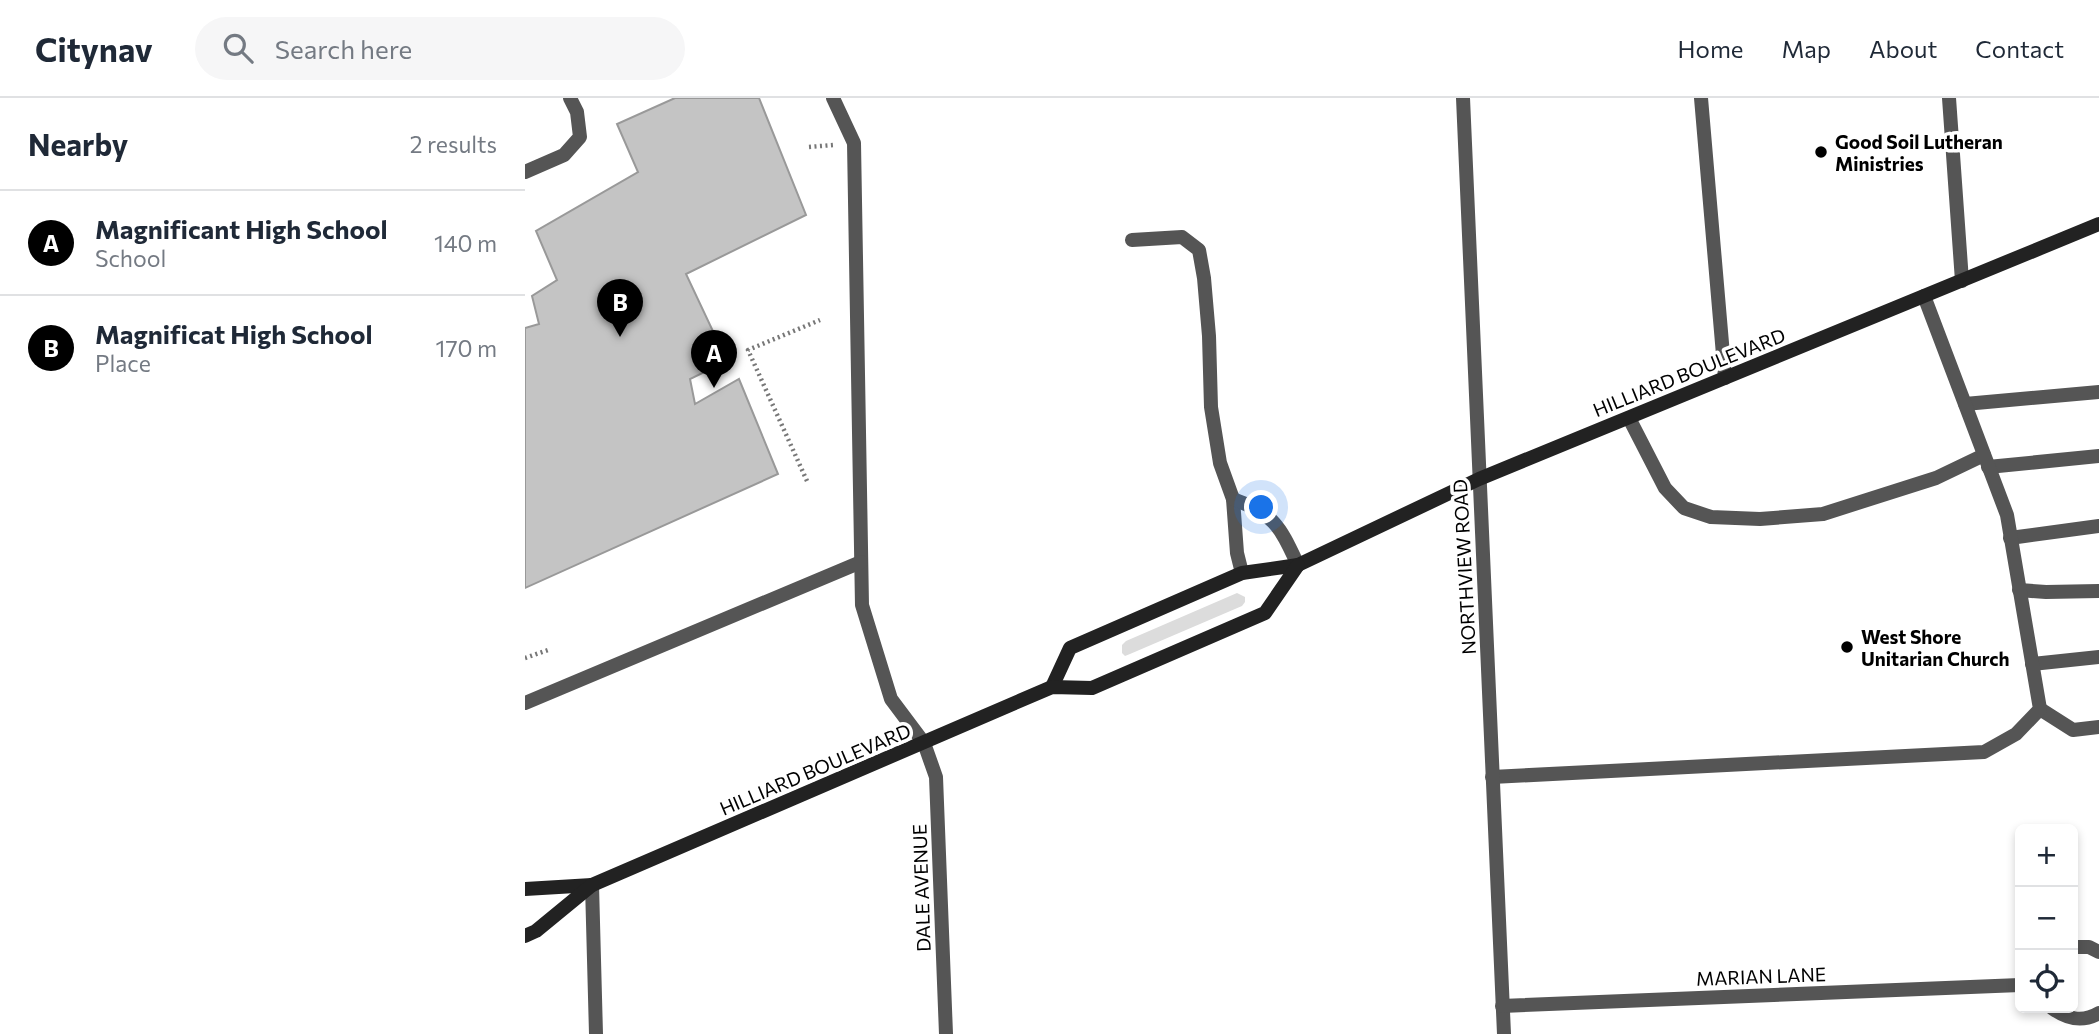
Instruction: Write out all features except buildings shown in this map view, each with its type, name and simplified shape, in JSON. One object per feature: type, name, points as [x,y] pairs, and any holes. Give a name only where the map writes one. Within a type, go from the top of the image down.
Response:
[{"type":"main road","name":"HILLIARD BOULEVARD","points":[[1052,687],[1070,648],[1242,573],[1297,565],[1479,479],[2099,224]]},
{"type":"main road","name":"HILLIARD BOULEVARD","points":[[525,936],[536,931],[592,885],[1052,687],[1091,688],[1265,613],[1297,565]]},
{"type":"main road","name":"HILLIARD BOULEVARD","points":[[525,889],[592,885]]},
{"type":"street","points":[[525,172],[564,155],[580,137],[577,112],[571,98]]},
{"type":"street","name":"DALE AVENUE","points":[[833,98],[853,143],[862,606],[891,699],[924,743],[936,777],[946,1034]]},
{"type":"street","name":"NORTHVIEW ROAD","points":[[1463,98],[1504,1034]]},
{"type":"street","points":[[1701,98],[1725,378]]},
{"type":"street","points":[[1949,98],[1962,281]]},
{"type":"street","points":[[1132,240],[1181,237],[1199,250],[1205,278],[1211,407],[1220,463],[1233,499],[1237,553],[1242,573]]},
{"type":"street","points":[[1924,296],[2007,515],[2040,709],[2073,730],[2099,727]]},
{"type":"street","points":[[1965,404],[2099,392]]},
{"type":"street","points":[[1629,418],[1665,488],[1684,508],[1711,517],[1760,519],[1823,514],[1986,461],[2099,456]]},
{"type":"street","points":[[1233,499],[1268,515],[1280,529],[1297,565]]},
{"type":"street","points":[[2010,538],[2099,526]]},
{"type":"street","points":[[525,703],[861,562]]},
{"type":"street","points":[[2019,590],[2099,591]]},
{"type":"street","points":[[2032,664],[2099,657]]},
{"type":"street","points":[[1492,777],[1984,752],[2016,734],[2040,709]]},
{"type":"street","points":[[592,885],[596,1034]]},
{"type":"street","points":[[2078,947],[2089,947],[2099,952]]},
{"type":"street","name":"MARIAN LANE","points":[[1503,1006],[2015,985]]},
{"type":"street","points":[[2060,1013],[2077,1020],[2099,1013]]},
{"type":"path","points":[[807,481],[748,349],[820,320]]},
{"type":"path","points":[[525,658],[548,650]]},
{"type":"shaded area","points":[[1237,593],[1245,597],[1242,606],[1125,656],[1122,653],[1122,645],[1126,641]]},
{"type":"place","name":"Good Soil Lutheran Ministries","points":[[1821,152]]},
{"type":"place","name":"Magnificat High School","points":[[620,337]]},
{"type":"place","name":"Magnificant High School","points":[[714,388]]},
{"type":"place","name":"West Shore Unitarian Church","points":[[1847,647]]}]
